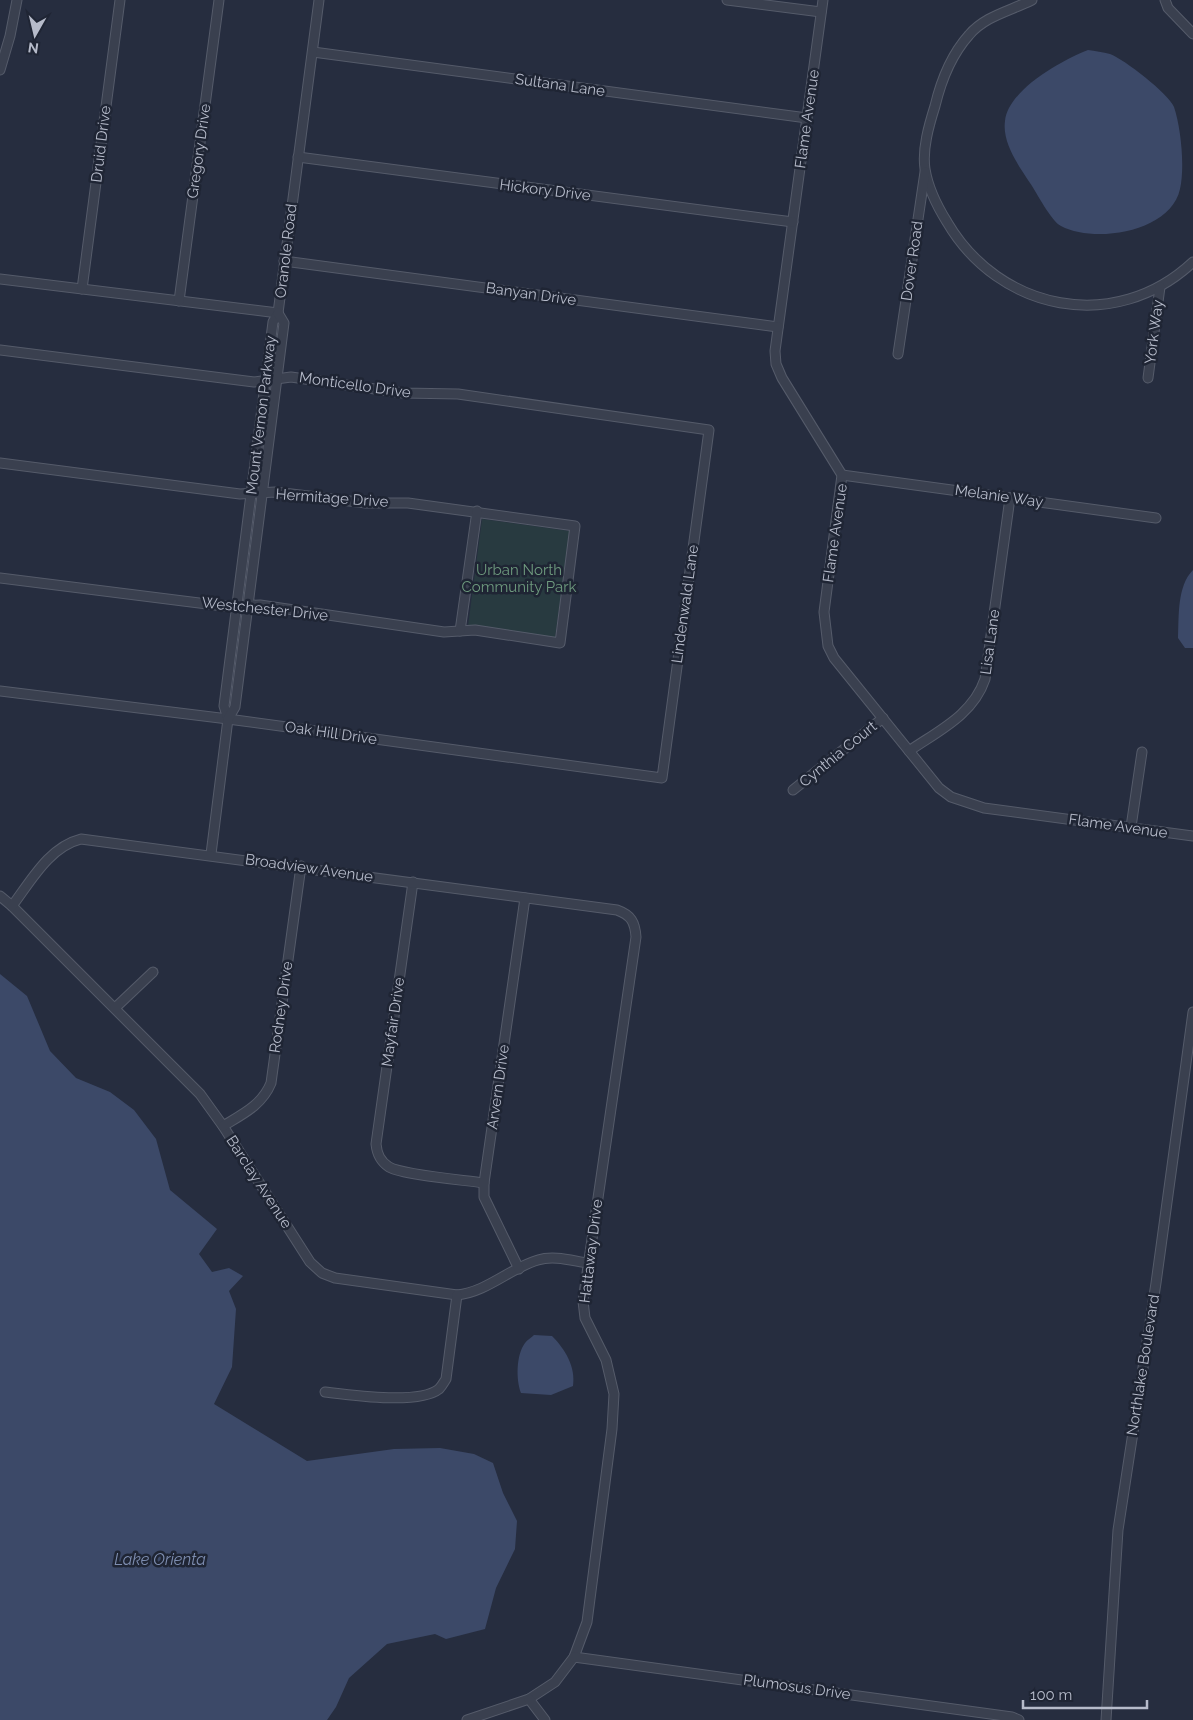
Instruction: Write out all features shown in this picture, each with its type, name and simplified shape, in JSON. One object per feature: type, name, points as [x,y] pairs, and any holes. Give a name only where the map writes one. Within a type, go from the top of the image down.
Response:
[{"type":"street","points":[[0,70],[10,36],[17,0]]},
{"type":"street","name":"Druid Drive","points":[[82,289],[120,0]]},
{"type":"street","name":"Gregory Drive","points":[[179,301],[219,0]]},
{"type":"street","name":"Oranole Road","points":[[0,279],[278,313],[319,0]]},
{"type":"street","points":[[727,0],[821,12]]},
{"type":"street","name":"Flame Avenue","points":[[823,0],[775,351],[776,364],[842,474],[824,612],[828,646],[834,658],[909,751],[939,788],[951,798],[984,808],[1193,836]]},
{"type":"street","points":[[1032,0],[994,16],[970,34],[951,61],[938,94],[925,147],[925,169],[941,212],[956,239],[979,264],[1025,294],[1049,302],[1074,306],[1119,301],[1160,287],[1180,274],[1193,262]]},
{"type":"street","points":[[1165,0],[1168,8],[1193,34]]},
{"type":"street","name":"Sultana Lane","points":[[313,52],[806,118]]},
{"type":"street","name":"Hickory Drive","points":[[298,157],[793,222]]},
{"type":"street","name":"Dover Road","points":[[898,354],[925,169]]},
{"type":"street","name":"Banyan Drive","points":[[284,261],[778,327]]},
{"type":"street","name":"York Way","points":[[1148,378],[1160,287]]},
{"type":"street","name":"Mount Vernon Parkway","points":[[211,854],[228,719],[235,707],[263,494],[284,323],[278,313],[273,322],[267,381],[224,706],[228,719]]},
{"type":"street","name":"Monticello Drive","points":[[0,350],[254,382],[291,377],[402,393],[458,394],[709,430]]},
{"type":"street","name":"Lindenwald Lane","points":[[662,778],[709,430]]},
{"type":"street","name":"Hermitage Drive","points":[[0,463],[252,494],[275,492],[358,503],[408,503],[575,526],[560,643]]},
{"type":"street","name":"Melanie Way","points":[[842,474],[1156,518]]},
{"type":"street","name":"Lisa Lane","points":[[909,751],[964,712],[980,693],[985,679],[1010,498]]},
{"type":"street","points":[[460,631],[477,511]]},
{"type":"street","name":"Westchester Drive","points":[[0,578],[237,606],[260,606],[444,632],[476,630],[560,643]]},
{"type":"street","name":"Oak Hill Drive","points":[[0,691],[228,719],[662,778]]},
{"type":"street","name":"Cynthia Court","points":[[793,790],[883,718]]},
{"type":"street","points":[[1130,827],[1142,752]]},
{"type":"street","name":"Broadview Avenue","points":[[12,906],[55,850],[81,838],[301,866],[617,910],[626,913],[632,919]]},
{"type":"street","name":"Rodney Drive","points":[[223,1126],[257,1105],[266,1096],[270,1083],[301,866]]},
{"type":"street","name":"Mayfair Drive","points":[[413,882],[376,1144],[382,1161],[396,1170],[484,1183]]},
{"type":"street","name":"Barclay Avenue","points":[[0,896],[200,1094],[223,1126],[310,1262],[322,1273],[336,1278],[457,1295],[476,1290],[538,1260],[550,1258],[588,1263]]},
{"type":"street","name":"Arvern Drive","points":[[519,1269],[484,1197],[484,1183],[525,898]]},
{"type":"street","name":"Hattaway Drive","points":[[467,1720],[529,1699],[555,1682],[574,1657],[583,1635],[590,1608],[612,1429],[614,1394],[606,1360],[585,1318],[583,1301],[636,937],[632,919]]},
{"type":"street","points":[[115,1008],[152,972]]},
{"type":"street","name":"Northlake Boulevard","points":[[1106,1720],[1118,1530],[1156,1283],[1183,1073],[1193,1012]]},
{"type":"street","points":[[1183,1073],[1193,1075]]},
{"type":"street","points":[[325,1392],[370,1398],[404,1397],[430,1394],[440,1388],[446,1379],[457,1295]]},
{"type":"street","name":"Plumosus Drive","points":[[574,1657],[1012,1717],[1019,1720]]},
{"type":"street","points":[[529,1699],[545,1720]]},
{"type":"green space","name":"Urban North Community Park","points":[[482,519],[570,531],[555,638],[468,626]]},
{"type":"water","points":[[1088,50],[1117,57],[1164,94],[1174,107],[1180,136],[1181,180],[1180,189],[1174,204],[1162,215],[1147,224],[1111,234],[1093,234],[1076,231],[1057,223],[1016,162],[1006,138],[1005,121],[1008,109],[1016,98],[1051,69]]},
{"type":"water","points":[[1193,570],[1193,648],[1185,648],[1178,638],[1179,611],[1184,584]]},
{"type":"water","name":"Lake Orienta","points":[[0,974],[27,996],[50,1051],[76,1078],[110,1092],[134,1110],[156,1139],[170,1190],[217,1229],[199,1254],[212,1272],[229,1268],[243,1276],[229,1291],[236,1309],[232,1367],[214,1404],[307,1461],[394,1449],[440,1448],[474,1454],[493,1463],[503,1493],[517,1521],[515,1549],[496,1588],[485,1629],[446,1639],[435,1634],[387,1644],[349,1678],[336,1707],[327,1720],[0,1720]]},
{"type":"water","points":[[534,1335],[552,1336],[561,1347],[571,1365],[573,1386],[551,1395],[521,1393],[519,1388],[518,1361],[525,1343]]}]
